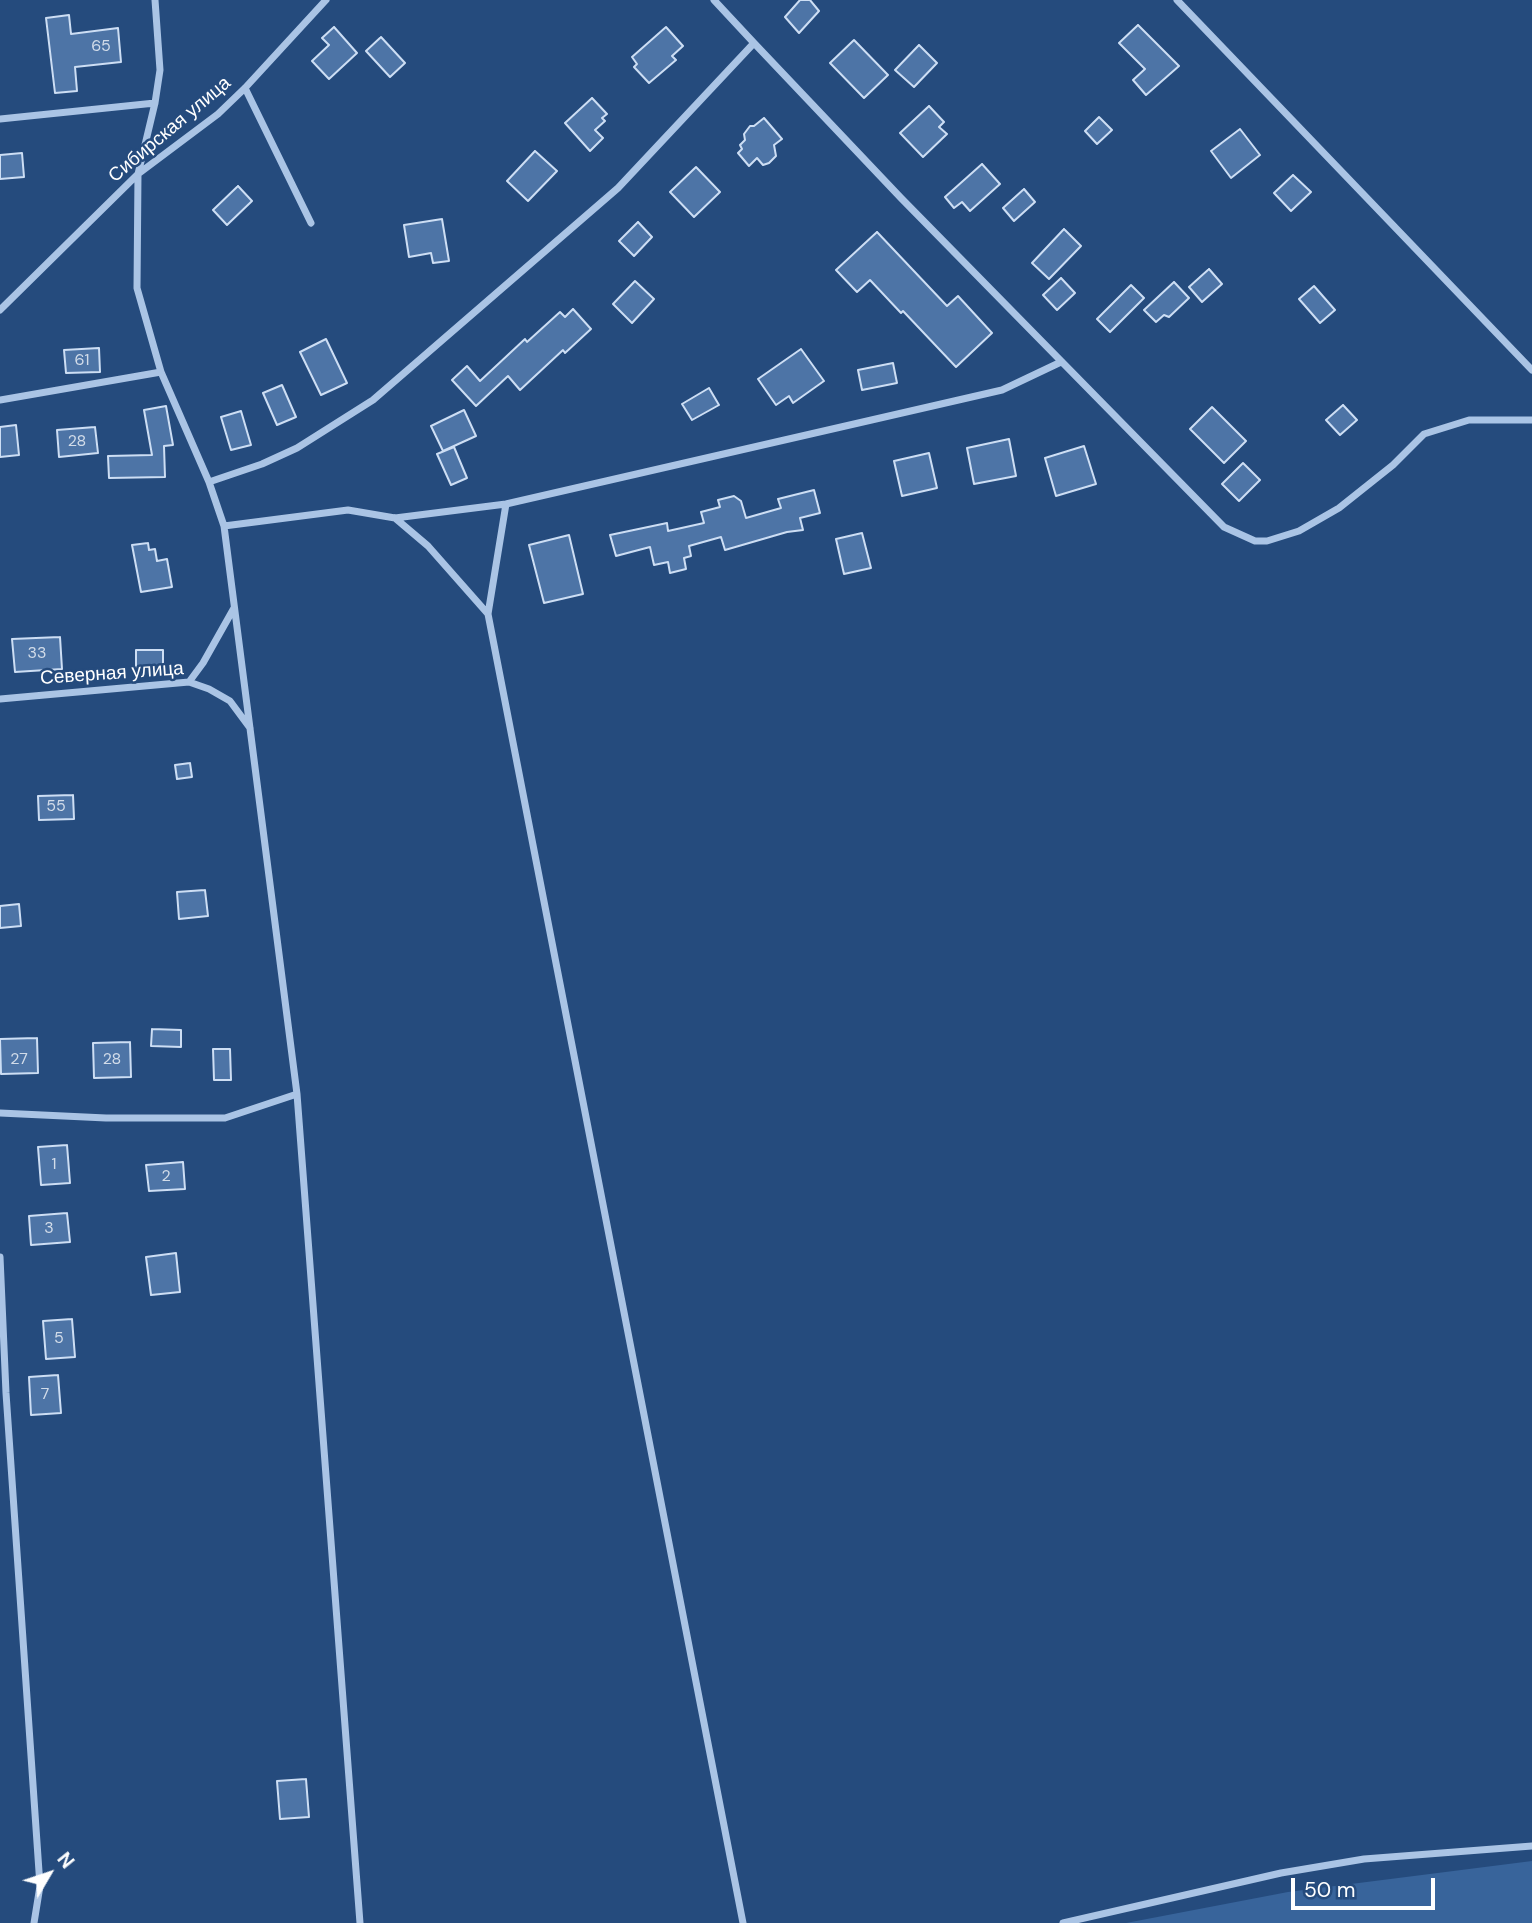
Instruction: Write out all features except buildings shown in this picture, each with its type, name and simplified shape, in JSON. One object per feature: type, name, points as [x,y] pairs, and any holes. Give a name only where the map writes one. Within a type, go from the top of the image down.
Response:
[{"type":"street","points":[[155,0],[160,70],[138,174],[137,288],[161,372],[209,482],[224,526],[297,1094],[360,1923]]},
{"type":"street","name":"Сибирская улица","points":[[0,310],[138,174],[218,114],[246,88],[326,0]]},
{"type":"street","points":[[714,0],[901,198],[1224,527],[1255,541],[1267,541],[1299,531],[1339,508],[1393,465],[1424,434],[1469,420],[1532,420]]},
{"type":"street","points":[[1177,0],[1532,370]]},
{"type":"street","points":[[209,482],[262,464],[297,448],[382,393],[618,188],[754,43]]},
{"type":"street","points":[[246,88],[311,223]]},
{"type":"street","points":[[0,119],[155,103]]},
{"type":"street","points":[[224,526],[348,510],[395,519],[506,504],[1002,390],[1061,362]]},
{"type":"street","points":[[0,400],[161,372]]},
{"type":"street","points":[[506,504],[488,614],[743,1923]]},
{"type":"street","points":[[395,519],[428,546],[488,614]]},
{"type":"street","points":[[189,682],[203,663],[234,606]]},
{"type":"street","name":"Северная улица","points":[[0,699],[189,682],[230,701],[250,729]]},
{"type":"street","points":[[0,1114],[106,1118],[225,1118],[297,1094]]},
{"type":"street","points":[[0,1257],[6,1393],[40,1886],[34,1923]]},
{"type":"street","points":[[1063,1923],[1282,1873],[1364,1859],[1532,1846]]},
{"type":"shaded area","points":[[1532,1861],[1532,1923],[1126,1923],[1288,1892]]}]
